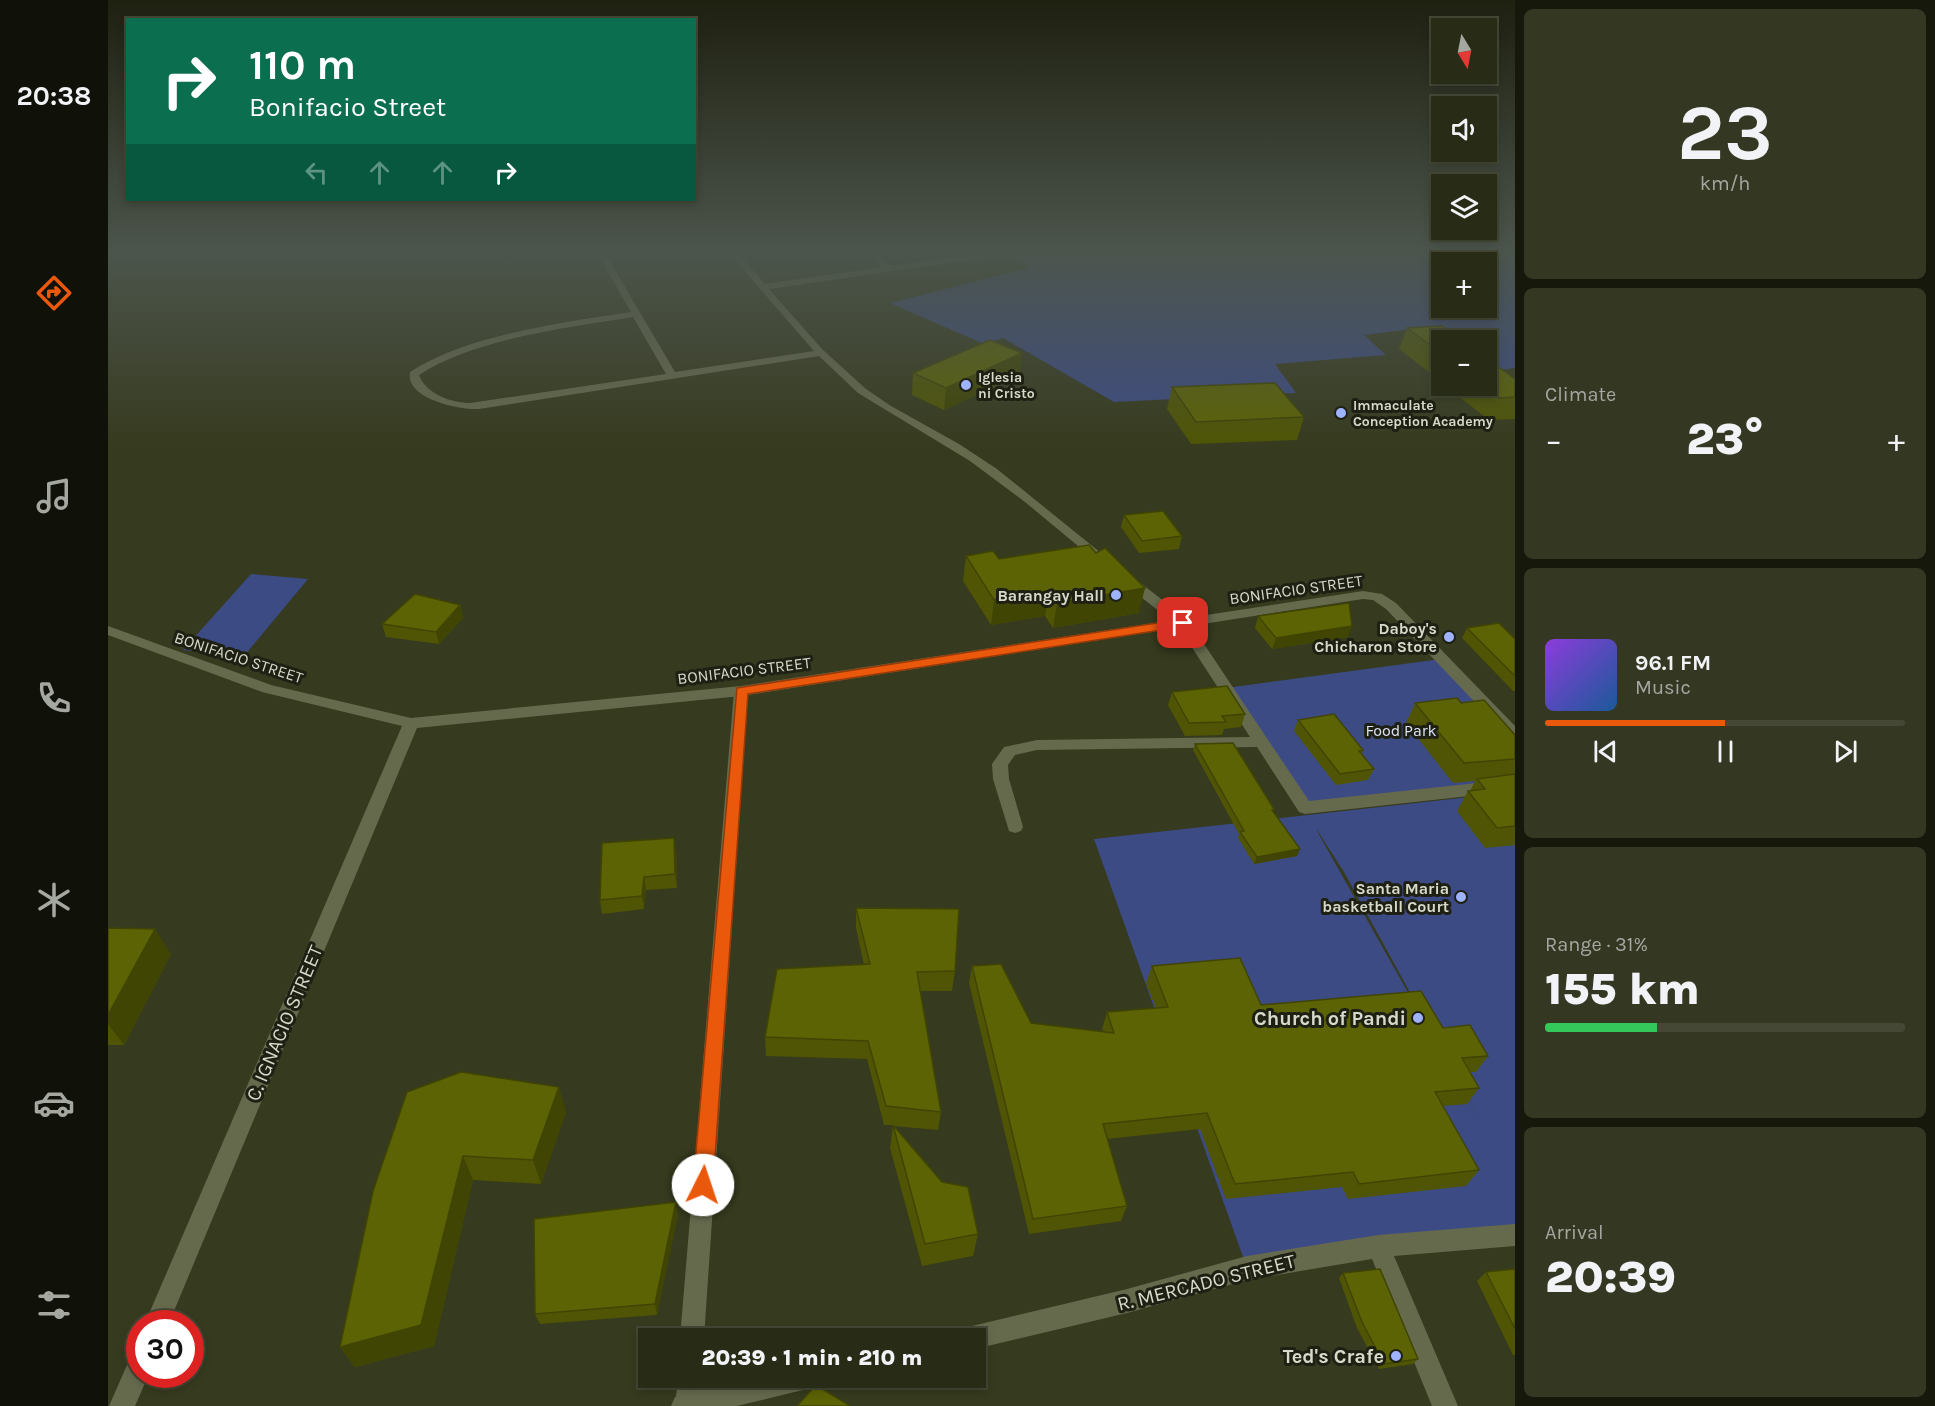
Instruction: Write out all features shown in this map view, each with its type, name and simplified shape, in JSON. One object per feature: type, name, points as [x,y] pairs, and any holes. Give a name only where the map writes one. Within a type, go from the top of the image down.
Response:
[{"type":"street","points":[[604,319],[540,328],[477,346],[426,366],[414,374],[418,386],[449,403],[483,405],[821,353]]},
{"type":"street","points":[[638,319],[672,377]]},
{"type":"street","points":[[791,319],[821,353],[866,394],[953,445],[1008,482],[1183,623],[1305,808],[1515,785]]},
{"type":"street","name":"BONIFACIO STREET","points":[[108,630],[267,689],[411,723],[741,691],[1363,595],[1377,597],[1391,606],[1515,735]]},
{"type":"street","points":[[693,1328],[741,691]]},
{"type":"street","name":"C. IGNACIO STREET","points":[[163,1310],[411,723]]},
{"type":"street","points":[[1015,827],[1001,779],[1000,764],[1010,751],[1037,745],[1261,742]]},
{"type":"street","name":"R. MERCADO STREET","points":[[986,1335],[1127,1301],[1247,1268],[1378,1246],[1515,1235]]},
{"type":"street","points":[[1378,1246],[1444,1406]]},
{"type":"street","points":[[122,1406],[130,1388]]},
{"type":"street","points":[[689,1388],[687,1406],[761,1388]]},
{"type":"green space","points":[[926,319],[1515,319],[1515,368],[1497,371],[1497,330],[1431,330],[1431,334],[1420,328],[1364,335],[1386,355],[1275,364],[1296,393],[1114,402],[1003,338],[984,344]]},
{"type":"green space","points":[[251,574],[308,579],[244,656],[183,650]]},
{"type":"green space","name":"Food Park","points":[[1441,659],[1515,743],[1515,780],[1311,807],[1226,688]]},
{"type":"green space","points":[[1515,792],[1515,1228],[1247,1268],[1094,839]],"holes":[[[1317,830],[1344,872],[1481,1122]]]},
{"type":"building","points":[[1442,326],[1448,330],[1431,330],[1431,346],[1407,328]]},
{"type":"building","points":[[990,340],[1022,353],[946,388],[913,373]]},
{"type":"building","points":[[1497,366],[1515,379],[1515,397],[1499,398],[1496,396]]},
{"type":"building","points":[[1275,383],[1304,417],[1196,422],[1172,387]]},
{"type":"building","points":[[1163,511],[1182,536],[1142,541],[1124,515]]},
{"type":"building","points":[[1089,545],[1096,553],[1105,548],[1145,588],[1057,603],[1049,591],[994,600],[966,556],[993,551],[999,559]]},
{"type":"building","points":[[415,594],[460,605],[436,632],[382,624]]},
{"type":"building","points":[[1349,603],[1352,626],[1276,638],[1258,616]]},
{"type":"building","points":[[1499,623],[1515,639],[1515,676],[1467,628]]},
{"type":"building","points":[[1227,686],[1245,714],[1222,716],[1226,722],[1189,723],[1172,692]]},
{"type":"building","points":[[1457,698],[1461,703],[1484,700],[1515,735],[1515,759],[1464,763],[1415,703]]},
{"type":"building","points":[[1334,714],[1363,750],[1359,751],[1374,769],[1340,774],[1298,720]]},
{"type":"building","points":[[1233,743],[1274,809],[1272,810],[1300,849],[1257,857],[1240,832],[1244,831],[1195,744]]},
{"type":"building","points":[[1515,774],[1515,826],[1497,828],[1468,791],[1485,789],[1477,779]]},
{"type":"building","points":[[674,838],[675,874],[644,877],[642,896],[600,900],[602,843]]},
{"type":"building","points":[[856,908],[959,909],[955,971],[917,972],[941,1112],[886,1106],[868,1041],[765,1037],[777,969],[870,964]]},
{"type":"building","points":[[108,928],[155,929],[108,1015]]},
{"type":"building","points":[[1240,958],[1261,1005],[1421,991],[1443,1028],[1470,1025],[1488,1056],[1462,1058],[1479,1088],[1435,1092],[1479,1170],[1359,1184],[1353,1172],[1235,1184],[1207,1113],[1103,1124],[1127,1206],[1033,1219],[972,966],[1001,964],[1031,1023],[1114,1033],[1107,1012],[1168,1007],[1152,966]]},
{"type":"building","points":[[461,1072],[559,1087],[533,1160],[463,1156],[421,1325],[340,1347],[373,1191],[407,1092]]},
{"type":"building","points":[[893,1125],[942,1182],[968,1187],[978,1234],[925,1244]]},
{"type":"building","points":[[676,1202],[655,1304],[535,1314],[534,1219]]},
{"type":"building","points":[[1380,1269],[1418,1359],[1384,1364],[1362,1322],[1343,1273]]},
{"type":"building","points":[[1515,1269],[1515,1329],[1486,1272]]},
{"type":"building","points":[[813,1388],[821,1388],[850,1406],[797,1406]]},
{"type":"place","name":"Iglesia ni Cristo","points":[[966,385]]},
{"type":"place","name":"Immaculate Conception Academy","points":[[1341,413]]},
{"type":"place","name":"Barangay Hall","points":[[1116,595]]},
{"type":"place","name":"Daboy's Chicharon Store","points":[[1449,637]]},
{"type":"place","name":"Santa Maria basketball Court","points":[[1461,897]]},
{"type":"place","name":"Church of Pandi","points":[[1418,1018]]},
{"type":"place","name":"Ted's Crafe","points":[[1396,1356]]},
{"type":"route","points":[[703,1185],[741,691],[1183,623]]}]
